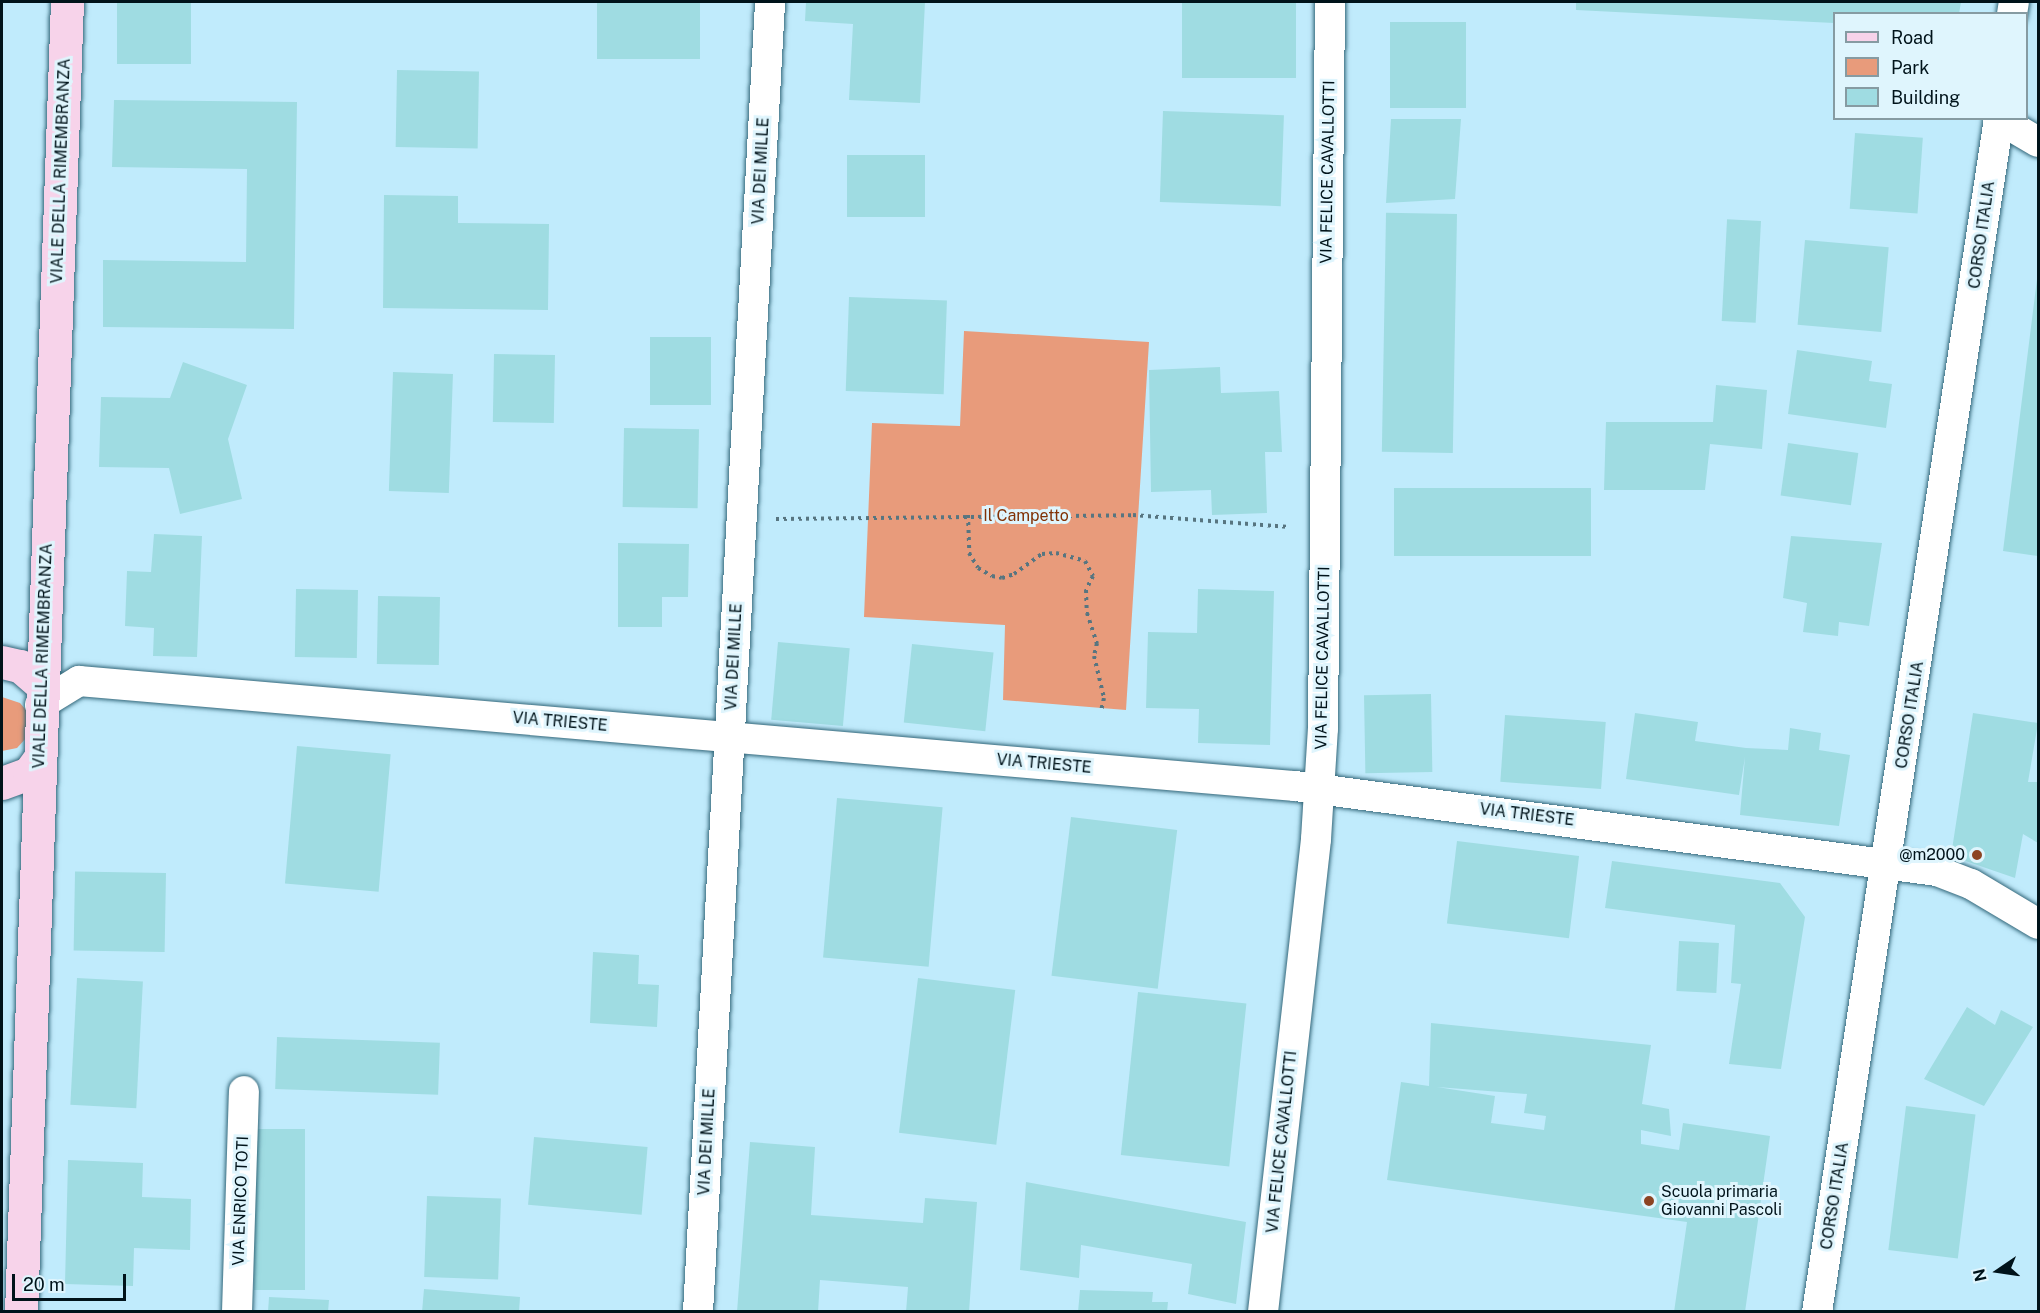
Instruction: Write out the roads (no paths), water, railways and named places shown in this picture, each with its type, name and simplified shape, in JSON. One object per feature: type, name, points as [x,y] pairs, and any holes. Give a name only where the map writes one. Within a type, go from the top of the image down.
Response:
[{"type":"street","name":"VIALE DELLA RIMEMBRANZA","points":[[21,1311],[67,2]]},
{"type":"street","name":"VIA DEI MILLE","points":[[698,1311],[770,2]]},
{"type":"street","name":"VIA FELICE CAVALLOTTI","points":[[1263,1311],[1319,789],[1330,2]]},
{"type":"street","name":"CORSO ITALIA","points":[[1817,1311],[1999,120]]},
{"type":"street","points":[[2001,120],[2038,142]]},
{"type":"street","points":[[2,662],[20,666],[41,695]]},
{"type":"street","name":"VIA TRIESTE","points":[[41,695],[80,681],[1319,789],[1887,862],[1937,871],[1971,884],[2038,924]]},
{"type":"street","points":[[2,783],[29,772],[39,759]]},
{"type":"street","name":"VIA ENRICO TOTI","points":[[237,1311],[244,1091]]},
{"type":"place","name":"@m2000","points":[[1977,855]]},
{"type":"place","name":"Scuola primaria Giovanni Pascoli","points":[[1649,1201]]},
{"type":"park label","name":"Il Campetto","points":[[1026,516]]}]
